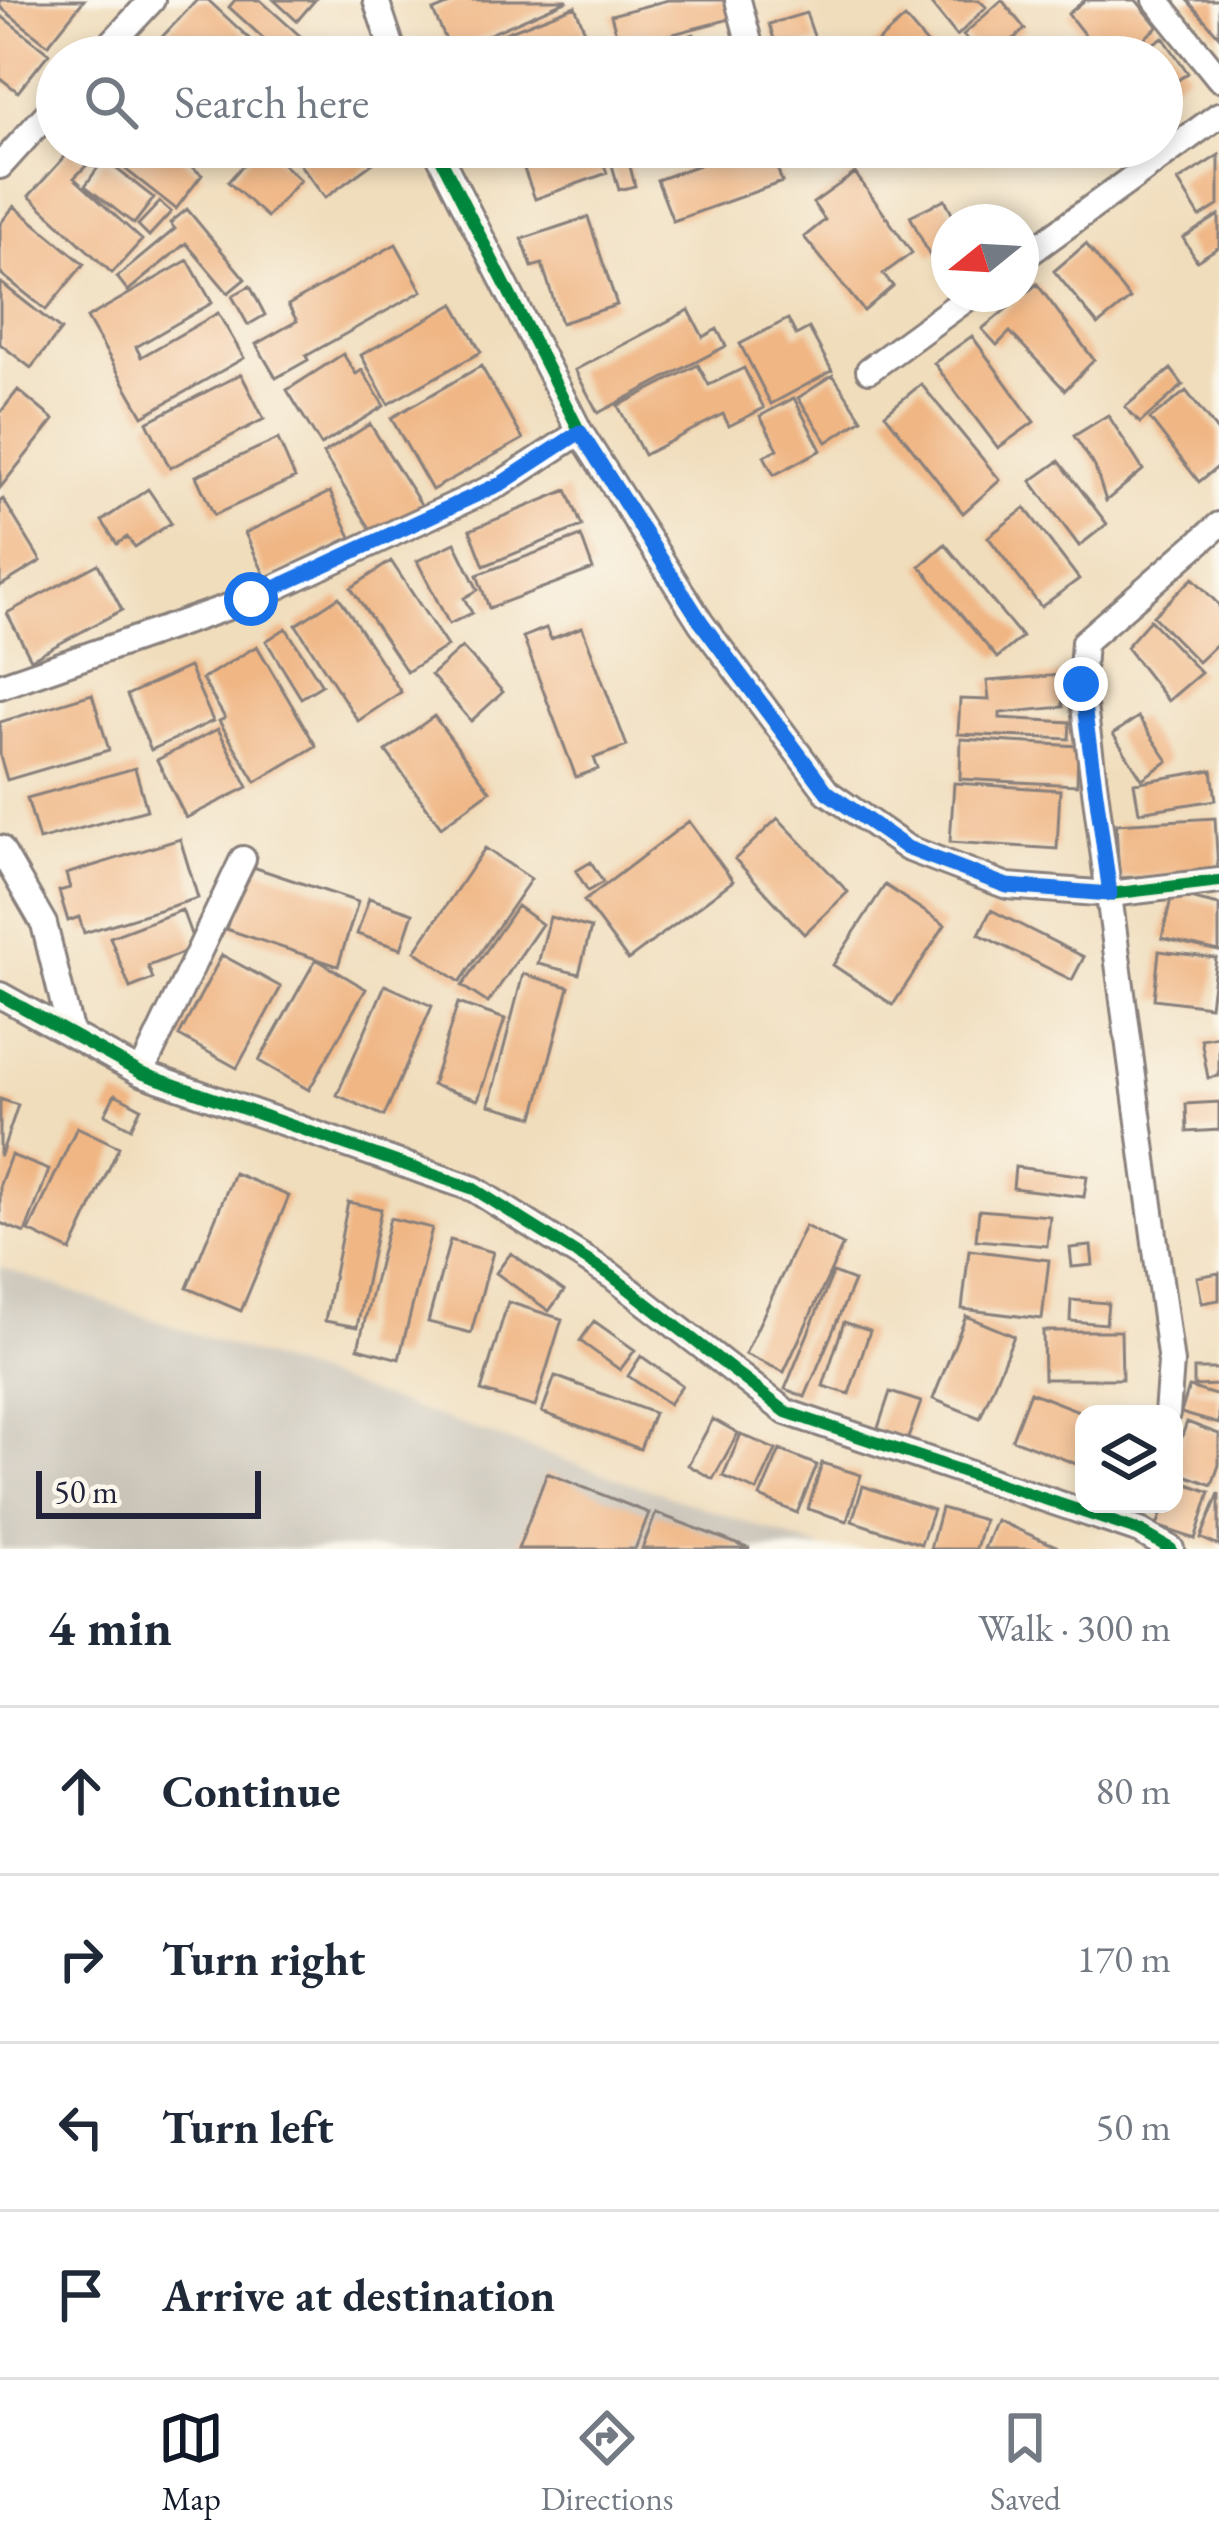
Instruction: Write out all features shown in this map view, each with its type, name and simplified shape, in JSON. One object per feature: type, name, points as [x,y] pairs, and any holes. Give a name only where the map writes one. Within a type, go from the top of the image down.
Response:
[{"type":"street","points":[[119,36],[152,0]]},
{"type":"street","points":[[376,0],[388,36]]},
{"type":"street","points":[[738,0],[747,36]]},
{"type":"street","points":[[1156,0],[1219,78]]},
{"type":"street","points":[[1183,141],[1219,115]]},
{"type":"street","points":[[0,166],[36,127]]},
{"type":"street","points":[[446,168],[580,432],[701,622],[827,792],[907,848],[1007,886],[1110,894],[1219,881]]},
{"type":"street","points":[[1039,246],[1146,168]]},
{"type":"street","points":[[869,370],[948,312]]},
{"type":"street","points":[[0,686],[251,599],[502,483],[580,432]]},
{"type":"street","points":[[1168,1405],[1171,1363],[1081,684],[1084,642],[1219,525]]},
{"type":"street","points":[[0,848],[44,924],[70,1030]]},
{"type":"street","points":[[141,1072],[243,859]]},
{"type":"street","points":[[0,995],[141,1072],[474,1189],[612,1276],[786,1412],[1140,1531],[1171,1549]]},
{"type":"street","points":[[1140,1531],[1145,1513]]},
{"type":"shaded area","points":[[0,1267],[824,1549],[0,1549]]},
{"type":"building","points":[[0,0],[84,0],[55,36],[37,36],[0,7]]},
{"type":"building","points":[[197,0],[208,0],[247,36],[163,36]]},
{"type":"building","points":[[235,0],[260,0],[300,36],[261,36],[229,7]]},
{"type":"building","points":[[274,0],[315,0],[297,21]]},
{"type":"building","points":[[459,0],[568,0],[485,36],[444,36],[433,11]]},
{"type":"building","points":[[668,0],[734,0],[738,17],[666,36],[617,36],[611,15]]},
{"type":"building","points":[[928,0],[979,0],[986,7],[957,36]]},
{"type":"building","points":[[1002,0],[1025,29],[1017,36],[963,35]]},
{"type":"building","points":[[1085,0],[1136,0],[1158,27],[1147,36],[1085,36],[1068,14]]},
{"type":"building","points":[[1187,0],[1219,0],[1219,36]]},
{"type":"building","points":[[575,6],[587,36],[497,36]]},
{"type":"building","points":[[806,13],[814,36],[773,36],[769,24]]},
{"type":"building","points":[[0,15],[36,43],[36,69],[18,92],[0,78]]},
{"type":"building","points":[[905,18],[920,36],[884,36]]},
{"type":"building","points":[[1219,155],[1219,205],[1200,217],[1178,181]]},
{"type":"building","points":[[55,168],[84,168],[74,178],[142,240],[112,273],[29,196]]},
{"type":"building","points":[[98,168],[116,168],[154,198],[134,224],[85,186]]},
{"type":"building","points":[[124,168],[193,168],[202,175],[176,209]]},
{"type":"building","points":[[240,168],[287,168],[300,180],[267,217],[228,182]]},
{"type":"building","points":[[302,168],[366,168],[325,198]]},
{"type":"building","points":[[524,168],[605,168],[607,173],[535,199]]},
{"type":"building","points":[[613,168],[630,168],[635,186],[619,190]]},
{"type":"building","points":[[690,168],[777,168],[782,182],[673,221],[657,180]]},
{"type":"building","points":[[855,173],[912,253],[883,274],[893,286],[864,311],[804,237],[825,220],[813,203]]},
{"type":"building","points":[[160,202],[171,212],[149,236],[138,225]]},
{"type":"building","points":[[14,206],[84,264],[46,310],[0,273],[0,224]]},
{"type":"building","points":[[931,206],[931,256],[930,256],[910,216]]},
{"type":"building","points":[[187,209],[245,279],[228,293],[186,243],[128,291],[117,277],[175,229],[170,223]]},
{"type":"building","points":[[1219,215],[1219,247],[1197,261],[1183,238]]},
{"type":"building","points":[[588,217],[617,305],[561,323],[542,264],[532,267],[522,239]]},
{"type":"building","points":[[396,244],[422,291],[276,378],[256,344],[297,321],[288,305]]},
{"type":"building","points":[[1086,244],[1130,299],[1098,325],[1054,271]]},
{"type":"building","points":[[188,260],[212,303],[136,347],[141,357],[218,313],[244,358],[143,416],[87,318]]},
{"type":"building","points":[[0,282],[61,330],[31,368],[0,344]]},
{"type":"building","points":[[250,286],[265,315],[248,325],[232,296]]},
{"type":"building","points":[[1039,287],[1094,360],[1065,390],[1010,332],[997,345],[982,329],[1003,312],[1039,312]]},
{"type":"building","points":[[454,304],[481,352],[388,404],[361,355]]},
{"type":"building","points":[[689,310],[703,337],[717,329],[726,346],[598,413],[575,370]]},
{"type":"building","points":[[788,319],[796,335],[809,328],[832,371],[771,404],[740,344]]},
{"type":"building","points":[[972,336],[1034,422],[998,448],[934,363]]},
{"type":"building","points":[[343,354],[356,374],[362,370],[384,406],[321,445],[287,390]]},
{"type":"building","points":[[698,365],[709,385],[744,368],[764,408],[729,426],[723,414],[644,455],[618,406]]},
{"type":"building","points":[[481,366],[523,439],[432,490],[391,418]]},
{"type":"building","points":[[1171,369],[1183,385],[1140,423],[1125,407]]},
{"type":"building","points":[[241,374],[264,419],[170,468],[147,422]]},
{"type":"building","points":[[833,375],[862,419],[827,442],[798,398]]},
{"type":"building","points":[[921,384],[1000,480],[963,513],[885,414]]},
{"type":"building","points":[[18,390],[54,420],[0,488],[0,413]]},
{"type":"building","points":[[1186,391],[1219,433],[1219,466],[1199,482],[1150,419]]},
{"type":"building","points":[[794,398],[821,450],[774,475],[764,456],[778,449],[760,416]]},
{"type":"building","points":[[1108,415],[1143,470],[1106,501],[1095,467],[1074,436]]},
{"type":"building","points":[[370,424],[422,506],[375,536],[323,454]]},
{"type":"building","points":[[278,439],[295,478],[214,515],[196,476]]},
{"type":"building","points":[[1059,461],[1107,524],[1079,546],[1031,481]]},
{"type":"building","points":[[148,489],[171,523],[135,547],[127,537],[117,544],[102,521]]},
{"type":"building","points":[[567,490],[582,526],[484,566],[470,530]]},
{"type":"building","points":[[330,492],[351,537],[266,578],[245,533]]},
{"type":"building","points":[[3,499],[41,561],[0,586],[0,501]]},
{"type":"building","points":[[1025,508],[1079,579],[1041,607],[988,537]]},
{"type":"building","points":[[581,536],[593,569],[489,608],[477,575]]},
{"type":"building","points":[[455,543],[478,590],[464,598],[472,613],[449,624],[417,561]]},
{"type":"building","points":[[945,544],[1022,637],[997,658],[920,566]]},
{"type":"building","points":[[391,561],[447,646],[407,672],[351,588]]},
{"type":"building","points":[[98,564],[122,610],[31,659],[7,613]]},
{"type":"building","points":[[1193,578],[1219,605],[1219,642],[1198,662],[1153,616]]},
{"type":"building","points":[[339,597],[401,692],[358,721],[296,625]]},
{"type":"building","points":[[1150,620],[1201,673],[1168,701],[1126,647]]},
{"type":"building","points":[[582,627],[627,746],[594,758],[598,769],[576,777],[523,637],[546,628],[551,639]]},
{"type":"building","points":[[286,628],[322,685],[301,698],[266,641]]},
{"type":"building","points":[[257,646],[316,746],[256,782],[219,721],[225,718],[202,679]]},
{"type":"building","points":[[462,647],[503,692],[471,721],[431,675]]},
{"type":"building","points":[[189,667],[213,721],[151,750],[127,695]]},
{"type":"building","points":[[1060,675],[1063,707],[1000,713],[1000,718],[1070,722],[1069,739],[958,734],[960,699],[989,700],[987,681]]},
{"type":"building","points":[[92,694],[109,750],[7,780],[0,756],[0,722]]},
{"type":"building","points":[[434,716],[490,791],[441,827],[386,751]]},
{"type":"building","points":[[1138,717],[1168,761],[1142,779],[1113,734]]},
{"type":"building","points":[[218,729],[248,787],[186,818],[157,760]]},
{"type":"building","points":[[961,739],[1078,746],[1077,785],[960,779]]},
{"type":"building","points":[[135,768],[147,810],[39,840],[27,798]]},
{"type":"building","points":[[1212,770],[1216,800],[1139,812],[1134,783]]},
{"type":"building","points":[[954,783],[1060,790],[1057,849],[950,842]]},
{"type":"building","points":[[778,818],[848,892],[804,934],[735,859]]},
{"type":"building","points":[[1215,818],[1218,872],[1119,878],[1116,824]]},
{"type":"building","points":[[689,821],[733,881],[628,960],[584,901]]},
{"type":"building","points":[[180,839],[198,898],[84,933],[79,917],[68,921],[59,891],[70,888],[66,874]]},
{"type":"building","points":[[485,848],[531,879],[460,982],[415,951]]},
{"type":"building","points":[[591,862],[603,882],[588,891],[576,871]]},
{"type":"building","points":[[247,865],[358,902],[338,966],[226,929]]},
{"type":"building","points":[[885,885],[945,925],[893,1005],[833,965]]},
{"type":"building","points":[[1172,894],[1219,905],[1219,951],[1162,938]]},
{"type":"building","points":[[369,898],[413,913],[401,949],[357,934]]},
{"type":"building","points":[[517,906],[542,924],[488,1003],[462,986]]},
{"type":"building","points":[[182,910],[196,948],[148,966],[153,979],[130,988],[110,937]]},
{"type":"building","points":[[991,910],[1084,957],[1072,980],[979,934]]},
{"type":"building","points":[[550,917],[591,928],[579,974],[538,964]]},
{"type":"building","points":[[1159,951],[1216,958],[1210,1006],[1154,999]]},
{"type":"building","points":[[222,955],[281,987],[237,1068],[179,1036]]},
{"type":"building","points":[[316,959],[366,989],[309,1090],[259,1061]]},
{"type":"building","points":[[523,974],[569,987],[534,1117],[489,1105]]},
{"type":"building","points":[[385,985],[432,1006],[384,1116],[337,1095]]},
{"type":"building","points":[[458,1003],[505,1019],[478,1100],[432,1085]]},
{"type":"building","points":[[1219,1036],[1219,1076],[1208,1078],[1201,1039]]},
{"type":"building","points":[[115,1094],[141,1108],[131,1128],[105,1114]]},
{"type":"building","points":[[0,1099],[18,1105],[1,1155],[0,1155]]},
{"type":"building","points":[[1219,1102],[1219,1130],[1187,1132],[1186,1104]]},
{"type":"building","points":[[77,1127],[119,1147],[71,1251],[29,1231]]},
{"type":"building","points":[[11,1155],[49,1170],[25,1233],[0,1223],[0,1184]]},
{"type":"building","points":[[1015,1167],[1087,1176],[1084,1197],[1013,1188]]},
{"type":"building","points":[[234,1173],[289,1196],[241,1311],[187,1288]]},
{"type":"building","points":[[348,1202],[381,1209],[357,1327],[325,1321]]},
{"type":"building","points":[[979,1210],[1050,1216],[1047,1246],[976,1240]]},
{"type":"building","points":[[390,1218],[432,1228],[399,1359],[358,1348]]},
{"type":"building","points":[[805,1226],[843,1245],[784,1372],[745,1354]]},
{"type":"building","points":[[450,1240],[493,1252],[471,1333],[428,1322]]},
{"type":"building","points":[[1091,1246],[1093,1265],[1072,1267],[1070,1248]]},
{"type":"building","points":[[969,1250],[1049,1260],[1042,1319],[962,1309]]},
{"type":"building","points":[[511,1253],[564,1291],[549,1311],[496,1273]]},
{"type":"building","points":[[833,1273],[854,1281],[805,1397],[785,1389]]},
{"type":"building","points":[[1219,1273],[1219,1300],[1202,1303],[1197,1277]]},
{"type":"building","points":[[1071,1300],[1108,1303],[1106,1324],[1070,1321]]},
{"type":"building","points":[[508,1302],[562,1319],[535,1407],[481,1391]]},
{"type":"building","points":[[966,1316],[1014,1336],[980,1418],[933,1399]]},
{"type":"building","points":[[594,1321],[635,1350],[620,1370],[580,1341]]},
{"type":"building","points":[[844,1322],[870,1331],[849,1394],[823,1386]]},
{"type":"building","points":[[1043,1331],[1121,1331],[1122,1379],[1044,1379]]},
{"type":"building","points":[[641,1356],[682,1385],[669,1404],[628,1376]]},
{"type":"building","points":[[1194,1369],[1219,1369],[1219,1385],[1194,1386]]},
{"type":"building","points":[[555,1376],[654,1413],[640,1449],[542,1412]]},
{"type":"building","points":[[1189,1387],[1219,1396],[1219,1424],[1183,1414]]},
{"type":"building","points":[[890,1392],[921,1402],[907,1441],[877,1431]]},
{"type":"building","points":[[1030,1392],[1075,1410],[1075,1464],[1012,1439]]},
{"type":"building","points":[[713,1419],[738,1433],[713,1479],[688,1465]]},
{"type":"building","points":[[1187,1422],[1219,1434],[1219,1465],[1212,1485],[1183,1474]]},
{"type":"building","points":[[741,1434],[776,1450],[757,1491],[723,1476]]},
{"type":"building","points":[[780,1450],[817,1465],[797,1513],[760,1497]]},
{"type":"building","points":[[822,1463],[861,1475],[847,1521],[808,1509]]},
{"type":"building","points":[[547,1473],[649,1513],[635,1549],[518,1549]]},
{"type":"building","points":[[1183,1482],[1210,1492],[1195,1539],[1157,1526],[1162,1513],[1183,1513]]},
{"type":"building","points":[[863,1486],[933,1510],[921,1544],[852,1521]]},
{"type":"building","points":[[1219,1493],[1219,1546],[1201,1538]]},
{"type":"building","points":[[941,1508],[984,1520],[976,1549],[930,1549]]},
{"type":"building","points":[[656,1513],[750,1549],[642,1549]]},
{"type":"building","points":[[996,1520],[1056,1546],[984,1549]]},
{"type":"cycle path","points":[[446,168],[580,432],[701,623],[827,792],[907,848],[1007,886],[1110,894],[1219,881]]},
{"type":"cycle path","points":[[0,995],[141,1073],[474,1189],[612,1276],[786,1412],[1140,1531],[1171,1549]]},
{"type":"route","points":[[251,599],[502,483],[580,432],[701,622],[827,792],[907,848],[1007,886],[1110,894],[1081,684]]}]
